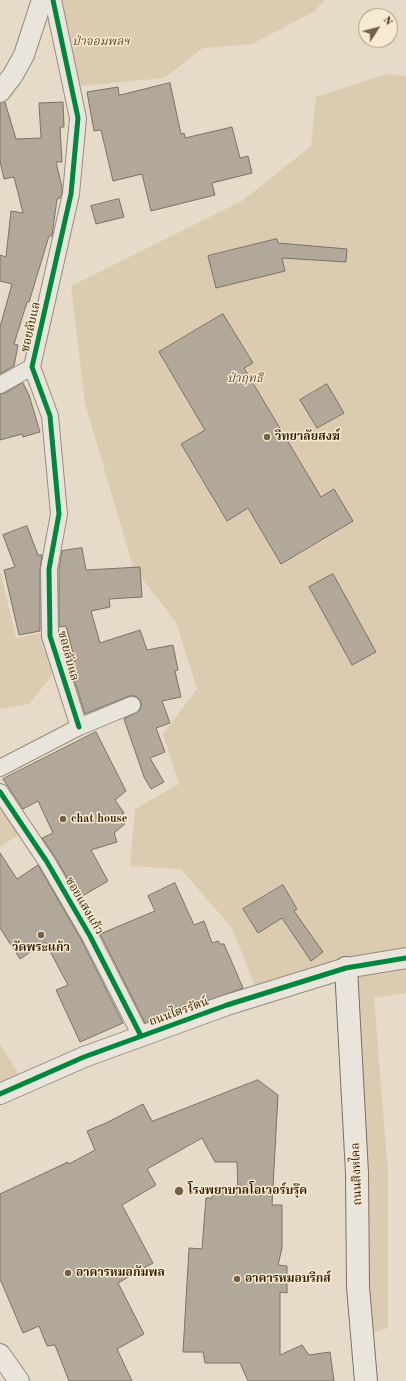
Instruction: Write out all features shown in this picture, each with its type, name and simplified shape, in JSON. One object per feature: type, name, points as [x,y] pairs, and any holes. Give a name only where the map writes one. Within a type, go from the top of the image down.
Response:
[{"type":"main road","name":"ถนนสิงหไคล","points":[[346,968],[357,1173],[358,1288],[366,1381]]},
{"type":"street","points":[[0,92],[13,75],[24,55],[42,0]]},
{"type":"street","name":"ซอยลับแล","points":[[53,0],[78,118],[71,194],[32,367],[50,416],[59,514],[49,569],[50,636],[78,726]]},
{"type":"street","points":[[0,386],[32,367]]},
{"type":"street","points":[[0,768],[78,726],[132,705]]},
{"type":"street","name":"ซอยแสงแก้ว","points":[[0,792],[47,862],[90,936],[141,1036]]},
{"type":"street","name":"ถนนไตรรัตน์","points":[[0,1094],[84,1056],[227,1005],[346,968],[406,958]]},
{"type":"street","points":[[0,1354],[19,1381]]},
{"type":"green space","name":"ป่าจอมพลฯ","points":[[40,0],[324,0],[315,11],[252,44],[203,48],[164,78],[71,87]]},
{"type":"green space","name":"ป่าฤทธิ","points":[[387,74],[406,76],[406,993],[374,998],[388,1173],[388,1328],[370,1334],[346,968],[256,988],[232,928],[181,869],[130,866],[135,809],[179,784],[163,734],[197,689],[176,622],[133,567],[85,403],[71,286],[242,201],[311,146],[316,97]]},
{"type":"green space","points":[[0,571],[16,638],[43,633],[55,672],[29,704],[0,709]]},
{"type":"green space","points":[[0,801],[22,833],[0,847]]},
{"type":"green space","points":[[0,1044],[24,1083],[0,1095]]},
{"type":"building","points":[[170,83],[181,134],[184,133],[185,138],[232,127],[240,158],[248,156],[252,173],[212,183],[215,195],[151,211],[142,174],[113,181],[101,130],[94,131],[87,92],[118,87],[119,95]]},
{"type":"building","points":[[5,102],[16,139],[41,138],[39,103],[63,102],[64,127],[60,127],[62,162],[56,162],[62,193],[60,198],[57,199],[52,236],[49,236],[29,302],[27,302],[14,344],[18,345],[14,366],[0,374],[0,327],[12,284],[0,281],[0,255],[6,257],[11,211],[23,213],[14,177],[4,179],[0,161],[0,103]]},
{"type":"building","points":[[119,199],[124,217],[96,224],[91,206]]},
{"type":"building","points":[[277,239],[278,243],[347,249],[346,262],[282,258],[285,271],[216,288],[208,256]]},
{"type":"building","name":"วิทยาลัยสงฆ์","points":[[223,314],[253,363],[244,368],[321,497],[334,489],[353,521],[281,564],[248,508],[227,521],[181,444],[205,430],[159,352]]},
{"type":"building","points":[[23,383],[29,395],[40,432],[23,437],[22,434],[0,440],[0,394],[5,393]]},
{"type":"building","points":[[327,384],[344,413],[317,428],[300,400]]},
{"type":"building","points":[[27,526],[38,555],[42,555],[40,569],[40,631],[19,635],[4,570],[15,567],[3,535]]},
{"type":"building","points":[[82,548],[86,570],[140,567],[142,597],[109,599],[110,607],[91,611],[100,643],[140,630],[147,650],[173,645],[178,670],[175,671],[181,697],[162,701],[170,723],[156,728],[165,752],[150,758],[164,782],[151,789],[144,777],[124,719],[139,711],[141,701],[137,697],[129,696],[85,714],[69,663],[75,661],[66,626],[59,627],[59,570],[62,551]]},
{"type":"building","points":[[333,574],[376,652],[352,665],[309,587]]},
{"type":"building","points":[[96,732],[126,791],[115,800],[124,813],[120,816],[125,824],[114,833],[117,842],[91,850],[108,881],[79,898],[42,838],[53,833],[38,801],[23,809],[3,779]]},
{"type":"building","points":[[0,853],[17,879],[38,865],[82,941],[123,1023],[80,1042],[56,990],[68,985],[45,942],[20,959],[0,928]]},
{"type":"building","points":[[175,883],[194,925],[204,921],[212,943],[218,941],[220,944],[224,944],[243,988],[145,1023],[100,934],[155,911],[148,896]]},
{"type":"building","points":[[283,885],[297,909],[294,911],[323,952],[311,961],[282,918],[258,933],[243,909]]},
{"type":"building","points":[[258,1080],[278,1095],[272,1205],[282,1205],[282,1248],[278,1265],[287,1266],[287,1293],[280,1292],[280,1355],[302,1345],[309,1355],[330,1352],[334,1381],[248,1381],[240,1363],[205,1363],[203,1352],[183,1352],[189,1248],[202,1249],[206,1198],[212,1198],[213,1190],[238,1192],[237,1162],[215,1162],[202,1138],[147,1169],[156,1185],[122,1205],[153,1263],[118,1283],[144,1334],[117,1349],[132,1381],[69,1381],[55,1345],[47,1346],[39,1326],[23,1333],[0,1279],[0,1194],[68,1162],[69,1164],[95,1150],[87,1131],[143,1104],[152,1121]]},
{"type":"cycle path","points":[[53,0],[78,118],[71,194],[32,367],[50,416],[59,514],[49,569],[50,636],[79,727]]},
{"type":"cycle path","points":[[0,792],[47,862],[90,936],[141,1036]]},
{"type":"cycle path","points":[[0,1094],[84,1057],[227,1005],[346,968],[406,958]]},
{"type":"place","name":"วิทยาลัยสงฆ์","points":[[267,437]]},
{"type":"place","name":"chat house","points":[[63,819]]},
{"type":"place","name":"วัดพระแก้ว","points":[[41,935]]},
{"type":"place","name":"โรงพยาบาลโอเวอร์บรุ๊ค","points":[[179,1191]]},
{"type":"place","name":"อาคารหมอกัมพล","points":[[68,1273]]},
{"type":"place","name":"อาคารหมอบริกส์","points":[[237,1279]]}]
